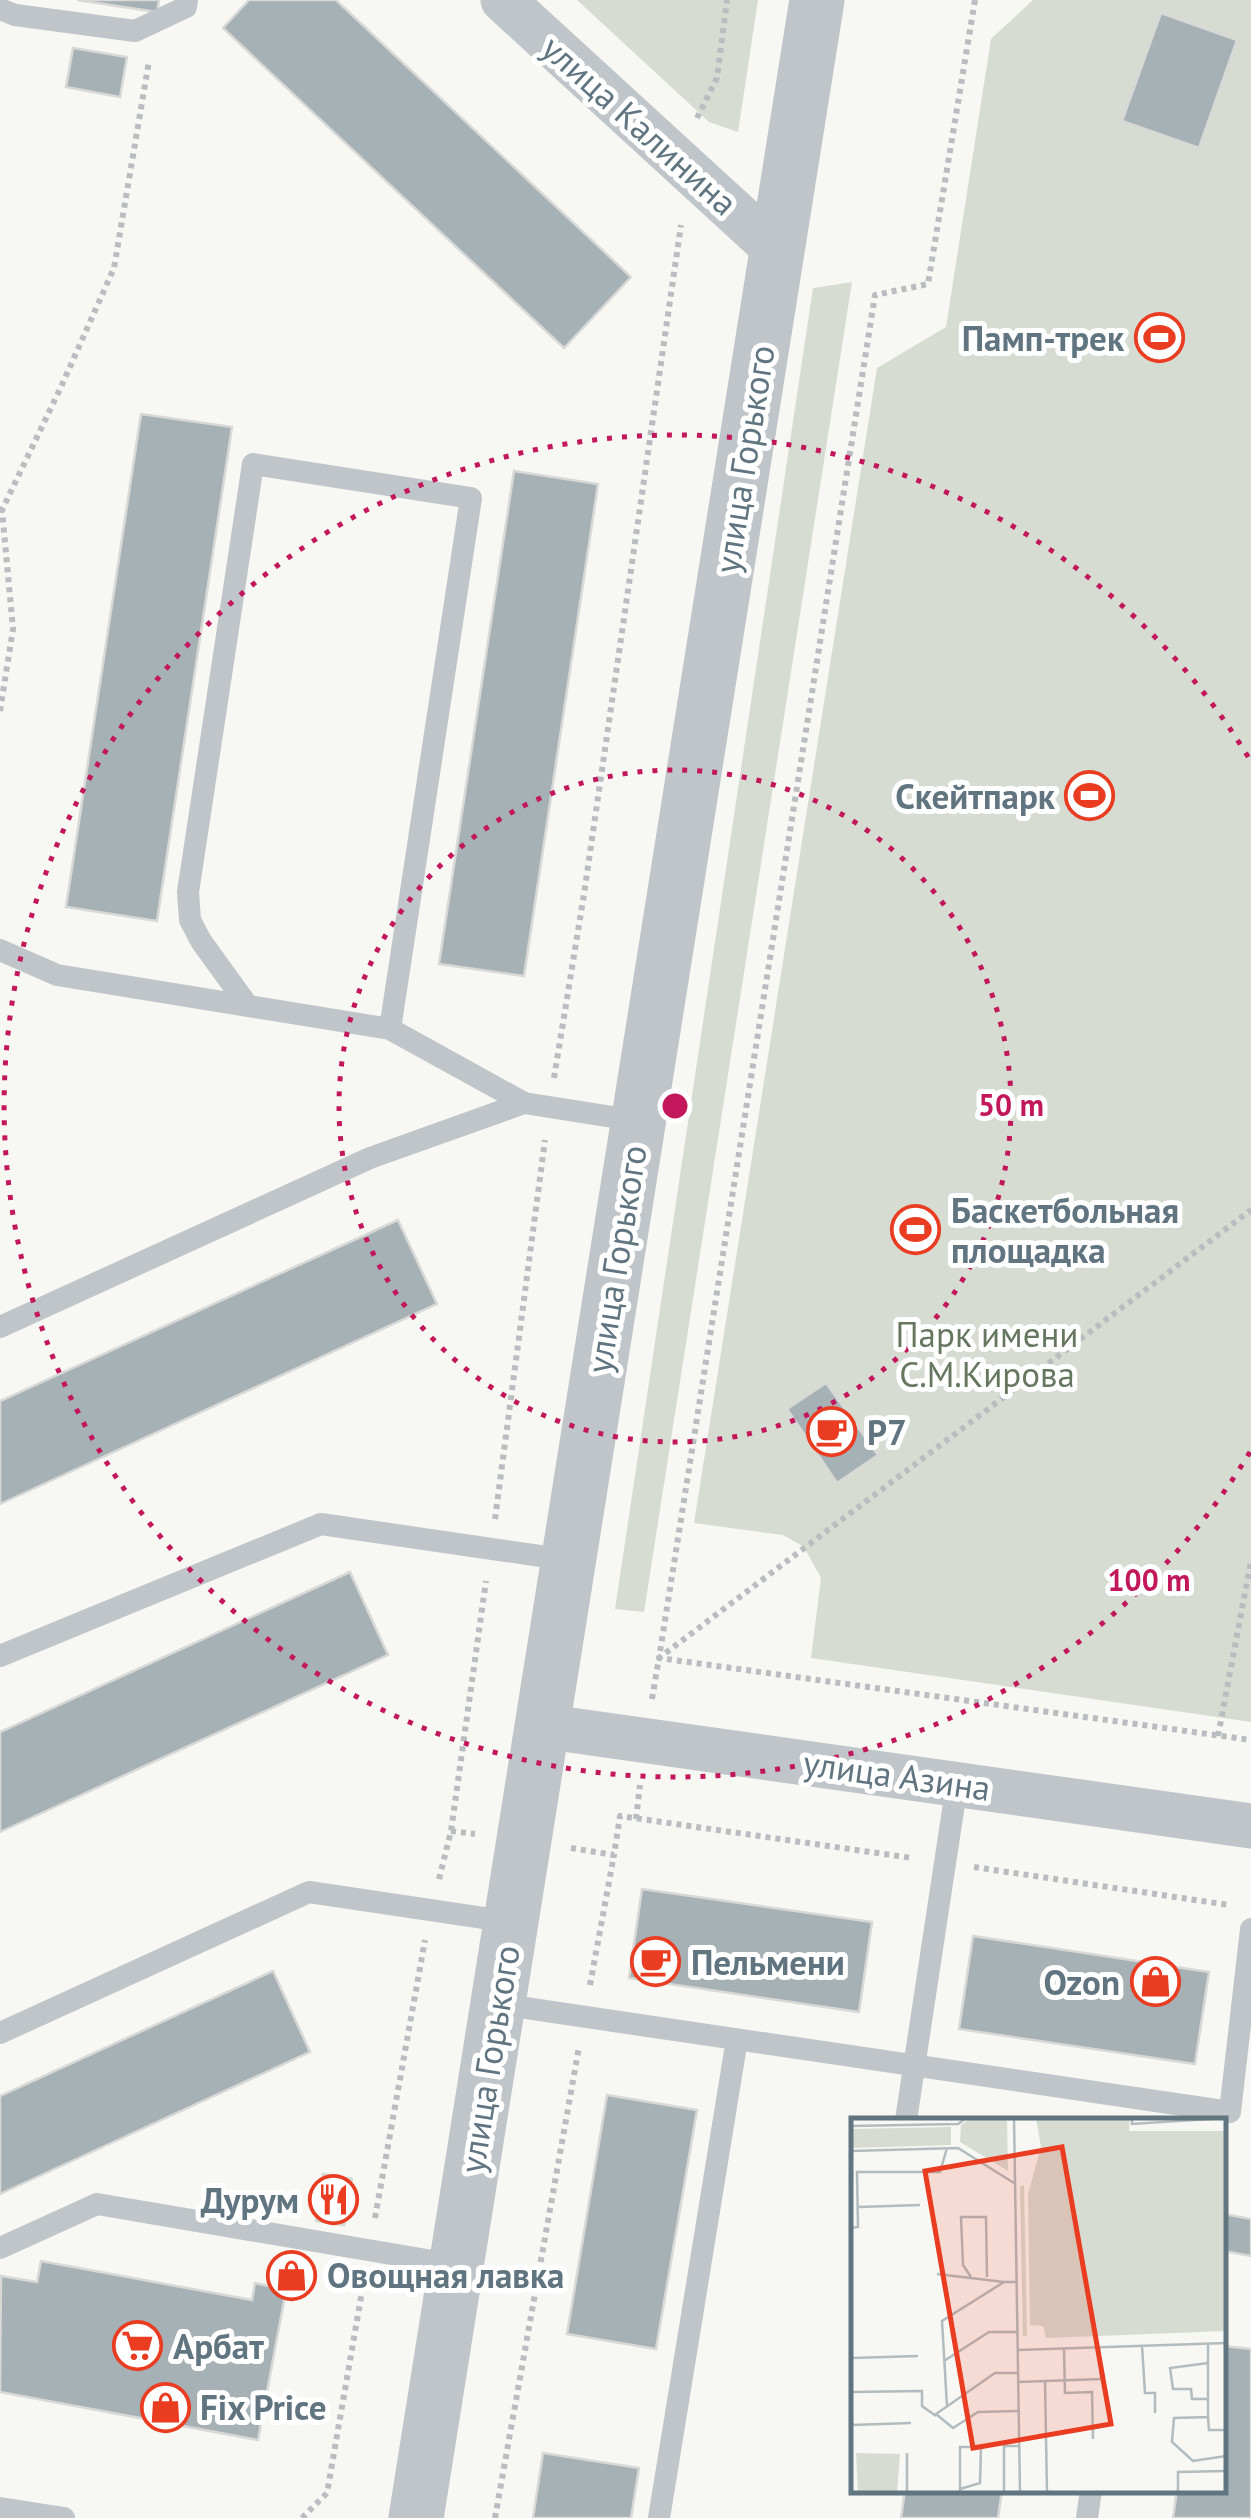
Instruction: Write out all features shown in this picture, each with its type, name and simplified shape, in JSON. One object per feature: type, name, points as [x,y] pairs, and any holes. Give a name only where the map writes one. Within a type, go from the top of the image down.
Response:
[{"type":"street","name":"улица Калинина","points":[[503,0],[777,251]]},
{"type":"street","name":"улица Горького","points":[[416,2518],[817,0]]},
{"type":"street","name":"улица Азина","points":[[542,1726],[1251,1826]]},
{"type":"lane","points":[[0,9],[15,16],[135,30],[186,7],[188,0]]},
{"type":"lane","points":[[248,1006],[190,920],[188,892],[253,464],[471,498],[390,1029]]},
{"type":"lane","points":[[0,950],[58,975],[390,1029],[524,1103],[638,1121]]},
{"type":"lane","points":[[0,1327],[370,1158],[524,1103]]},
{"type":"lane","points":[[0,1656],[321,1524],[568,1560]]},
{"type":"lane","points":[[906,2118],[956,1784]]},
{"type":"lane","points":[[0,2033],[309,1892],[510,1922]]},
{"type":"lane","points":[[498,2004],[1230,2112],[1251,1929]]},
{"type":"lane","points":[[659,2518],[737,2039]]},
{"type":"lane","points":[[0,2248],[97,2204],[456,2265]]},
{"type":"lane","points":[[1087,2518],[1091,2493]]},
{"type":"lane","points":[[0,2508],[64,2518]]},
{"type":"path","points":[[302,2518],[327,2493],[430,1911],[452,1830],[549,1107],[584,894],[697,118],[716,78],[727,0]]},
{"type":"path","points":[[636,1819],[875,295],[928,284],[975,0]]},
{"type":"path","points":[[0,711],[14,629],[1,510],[114,268],[156,21]]},
{"type":"path","points":[[659,1658],[1251,1210]]},
{"type":"path","points":[[1218,1736],[1251,1561]]},
{"type":"path","points":[[659,1658],[1251,1740]]},
{"type":"path","points":[[495,2518],[620,1816],[1232,1905]]},
{"type":"path","points":[[452,1830],[614,1855]]},
{"type":"green space","points":[[577,0],[758,0],[738,132],[709,122]]},
{"type":"green space","name":"Парк имени С.М.Кирова","points":[[1033,0],[1251,0],[1251,1722],[811,1658],[821,1578],[804,1547],[783,1535],[694,1523],[877,368],[946,327],[991,39]]},
{"type":"green space","points":[[852,282],[644,1612],[615,1609],[813,288]]},
{"type":"building","points":[[77,0],[159,0],[157,12]]},
{"type":"building","points":[[249,0],[336,0],[631,277],[564,348],[223,28]]},
{"type":"building","points":[[1161,13],[1237,40],[1199,148],[1122,121]]},
{"type":"building","points":[[73,48],[127,57],[120,97],[66,87]]},
{"type":"building","points":[[141,414],[232,427],[157,921],[66,907]]},
{"type":"building","points":[[514,471],[598,484],[524,976],[439,964]]},
{"type":"building","points":[[398,1220],[437,1304],[0,1504],[0,1401]]},
{"type":"building","name":"Р7","points":[[826,1383],[878,1455],[837,1483],[787,1409]]},
{"type":"building","points":[[350,1572],[388,1655],[0,1832],[0,1732]]},
{"type":"building","points":[[642,1889],[872,1922],[859,2012],[629,1978]]},
{"type":"building","points":[[973,1936],[1209,1972],[1195,2064],[959,2029]]},
{"type":"building","points":[[273,1971],[310,2052],[0,2194],[0,2096]]},
{"type":"building","points":[[607,2095],[697,2110],[656,2349],[567,2334]]},
{"type":"building","name":"Дурум","points":[[323,2174],[352,2179],[344,2225],[316,2221]]},
{"type":"building","points":[[1226,2214],[1251,2219],[1251,2256],[1226,2251]]},
{"type":"building","name":"Овощная лавка","points":[[280,2257],[309,2262],[304,2292],[276,2288]]},
{"type":"building","name":"Арбат","points":[[41,2261],[252,2300],[255,2283],[286,2290],[258,2440],[0,2392],[1,2276],[37,2282]]},
{"type":"building","points":[[1226,2346],[1251,2349],[1251,2518],[1173,2518],[1177,2493],[1226,2493]]},
{"type":"building","points":[[543,2453],[639,2468],[631,2518],[533,2518]]},
{"type":"building","points":[[905,2493],[1002,2493],[998,2518],[901,2518]]},
{"type":"place","name":"Памп-трек","points":[[1159,338]]},
{"type":"place","name":"Скейтпарк","points":[[1090,796]]},
{"type":"place","name":"Баскетбольная площадка","points":[[916,1230]]},
{"type":"place","name":"Р7","points":[[832,1432]]},
{"type":"place","name":"Пельмени","points":[[656,1962]]},
{"type":"place","name":"Ozon","points":[[1155,1982]]},
{"type":"place","name":"Дурум","points":[[334,2200]]},
{"type":"place","name":"Овощная лавка","points":[[292,2275]]},
{"type":"place","name":"Арбат","points":[[138,2346]]},
{"type":"place","name":"Fix Price","points":[[165,2407]]}]
